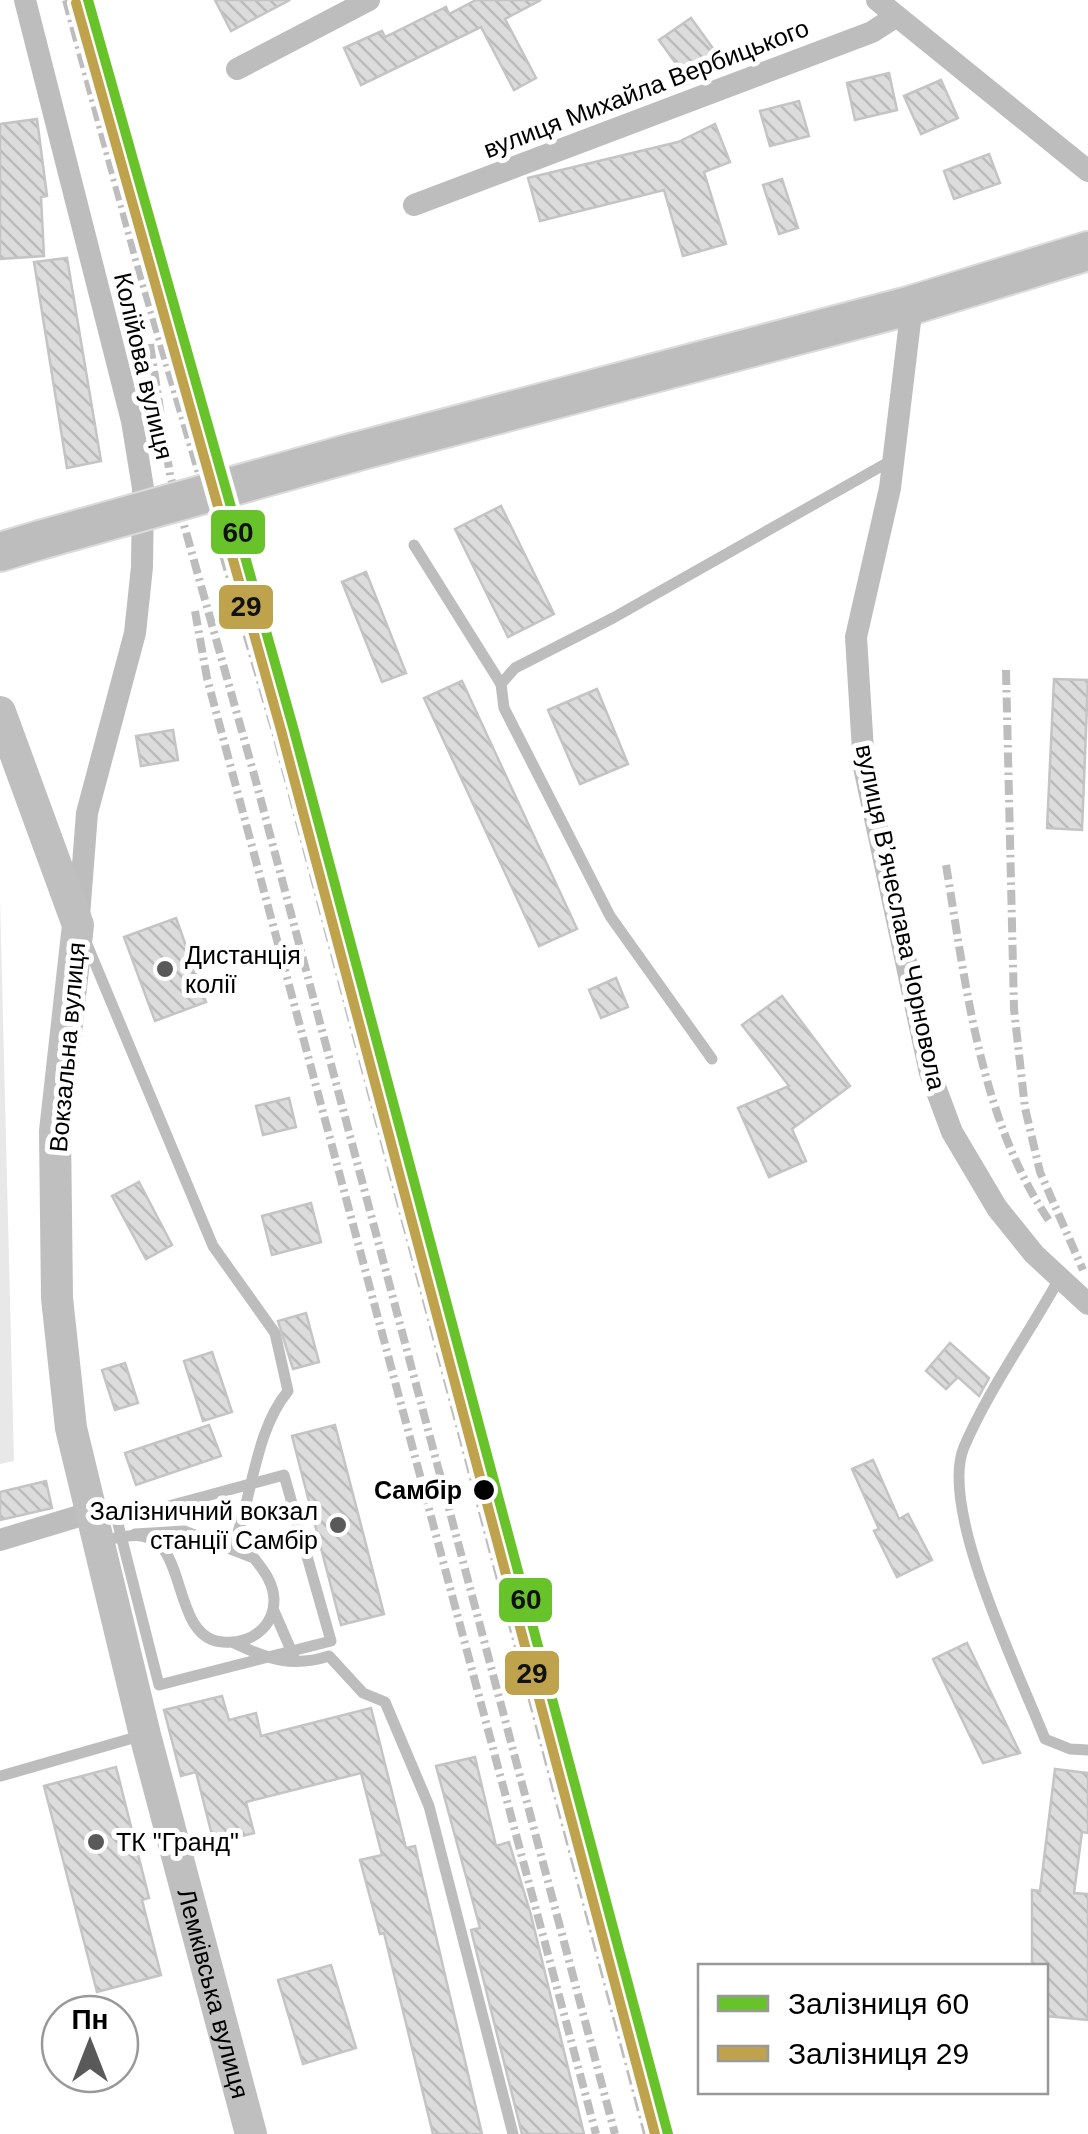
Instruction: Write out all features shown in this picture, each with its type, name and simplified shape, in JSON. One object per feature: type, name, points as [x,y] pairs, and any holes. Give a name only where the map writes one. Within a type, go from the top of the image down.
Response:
[{"type":"main road","points":[[0,552],[355,452],[912,305],[1088,251]]},
{"type":"main road","name":"Вокзальна вулиця","points":[[0,712],[78,925],[55,1130],[58,1298],[70,1428],[111,1532],[144,1735]]},
{"type":"main road","name":"Лемківська вулиця","points":[[144,1735],[251,2134]]},
{"type":"street","name":"Колійова вулиця","points":[[26,0],[132,421],[143,488],[142,567],[135,634],[87,813],[78,925]]},
{"type":"street","points":[[236,69],[369,0]]},
{"type":"street","points":[[877,0],[1088,171]]},
{"type":"street","name":"вулиця Михайла Вербицького","points":[[414,205],[872,32],[896,17]]},
{"type":"street","name":"вулиця Вʼячеслава Чорновола","points":[[912,305],[894,459],[856,637],[864,767],[930,1074],[952,1132],[998,1208],[1059,1279],[1088,1304]]},
{"type":"street","points":[[0,1540],[111,1532]]},
{"type":"lane","points":[[501,684],[516,668],[613,618],[894,459]]},
{"type":"lane","points":[[414,545],[501,684],[504,708],[610,916],[712,1059]]},
{"type":"lane","points":[[78,925],[213,1246],[274,1333],[288,1391],[275,1406],[233,1546]]},
{"type":"lane","points":[[1059,1279],[963,1450],[958,1491],[969,1542],[1046,1739],[1070,1749],[1088,1750]]},
{"type":"lane","points":[[284,1475],[331,1641],[159,1685],[111,1532],[118,1520],[254,1480],[284,1475]]},
{"type":"lane","points":[[111,1532],[184,1531],[233,1546],[254,1558],[267,1574],[274,1610],[291,1654],[300,1666]]},
{"type":"lane","points":[[111,1532],[149,1537],[164,1550],[198,1630],[214,1642],[234,1643],[252,1638],[274,1610]]},
{"type":"lane","points":[[234,1643],[267,1658],[300,1666],[329,1656],[363,1693],[385,1702],[397,1722],[429,1806],[513,2134]]},
{"type":"lane","points":[[1,1776],[144,1735]]},
{"type":"shaded area","points":[[0,898],[14,1461],[0,1464]]},
{"type":"building","points":[[215,0],[290,0],[231,31]]},
{"type":"building","points":[[476,0],[541,0],[505,19],[536,78],[514,90],[481,27],[361,85],[344,48],[382,31],[385,37],[446,7],[449,14]]},
{"type":"building","points":[[691,18],[722,61],[690,83],[659,40]]},
{"type":"building","points":[[889,73],[897,110],[855,120],[847,83]]},
{"type":"building","points":[[941,80],[958,118],[921,134],[904,96]]},
{"type":"building","points":[[799,101],[809,136],[770,146],[760,111]]},
{"type":"building","points":[[37,119],[47,196],[41,197],[44,256],[0,259],[0,124]]},
{"type":"building","points":[[715,124],[730,162],[704,172],[726,244],[683,256],[664,190],[540,221],[528,178],[678,142]]},
{"type":"building","points":[[989,154],[1000,183],[954,199],[944,171]]},
{"type":"building","points":[[782,179],[798,228],[779,234],[763,185]]},
{"type":"building","points":[[67,258],[101,461],[67,468],[34,262]]},
{"type":"building","points":[[501,506],[554,614],[508,637],[455,529]]},
{"type":"building","points":[[366,572],[406,673],[382,682],[342,582]]},
{"type":"building","points":[[1054,679],[1088,680],[1082,830],[1047,828]]},
{"type":"building","points":[[462,681],[577,929],[539,946],[424,698]]},
{"type":"building","points":[[597,689],[628,764],[580,784],[548,710]]},
{"type":"building","points":[[173,730],[178,760],[141,766],[136,736]]},
{"type":"building","name":"Дистанція колії","points":[[176,918],[206,1002],[155,1021],[124,937]]},
{"type":"building","points":[[616,978],[628,1007],[601,1018],[589,990]]},
{"type":"building","points":[[782,996],[850,1086],[792,1129],[806,1161],[769,1177],[738,1108],[789,1086],[742,1025]]},
{"type":"building","points":[[289,1098],[296,1127],[263,1135],[256,1106]]},
{"type":"building","points":[[139,1182],[172,1245],[146,1259],[112,1196]]},
{"type":"building","points":[[311,1203],[321,1242],[272,1255],[262,1216]]},
{"type":"building","points":[[306,1313],[319,1362],[293,1369],[278,1321]]},
{"type":"building","points":[[950,1343],[989,1378],[979,1396],[958,1377],[946,1389],[926,1371]]},
{"type":"building","points":[[212,1352],[232,1412],[203,1421],[184,1361]]},
{"type":"building","points":[[125,1363],[138,1403],[115,1410],[102,1370]]},
{"type":"building","points":[[209,1425],[221,1456],[136,1485],[125,1453]]},
{"type":"building","name":"Залізничний вокзал станції Самбір","points":[[335,1425],[384,1614],[341,1625],[292,1436]]},
{"type":"building","points":[[873,1460],[899,1519],[908,1514],[932,1560],[897,1577],[874,1531],[879,1529],[852,1469]]},
{"type":"building","points":[[46,1481],[52,1508],[0,1520],[0,1492]]},
{"type":"building","points":[[967,1643],[1020,1753],[983,1763],[933,1659]]},
{"type":"building","points":[[222,1696],[229,1720],[256,1713],[261,1736],[371,1708],[406,1848],[415,1846],[482,2134],[433,2134],[384,1933],[380,1934],[360,1860],[382,1855],[361,1773],[246,1802],[254,1833],[214,1843],[196,1772],[181,1776],[164,1710]]},
{"type":"building","points":[[475,1757],[496,1846],[509,1842],[531,1915],[584,2134],[522,2134],[471,1930],[480,1928],[436,1766]]},
{"type":"building","name":"ТК \"Гранд\"","points":[[116,1767],[149,1898],[142,1900],[161,1975],[97,1992],[44,1786]]},
{"type":"building","points":[[1055,1769],[1088,1773],[1088,1833],[1082,1832],[1074,1893],[1088,1894],[1088,2020],[1048,2016],[1048,1964],[1032,1964],[1032,1890],[1040,1891]]},
{"type":"building","points":[[331,1965],[356,2048],[303,2064],[278,1980]]},
{"type":"railway","points":[[66,0],[137,263],[276,735],[647,2134]]},
{"type":"railway","points":[[150,344],[170,475],[255,778],[615,2134]]},
{"type":"railway","points":[[195,611],[207,678],[596,2134]]},
{"type":"railway","points":[[1006,670],[1014,1009],[1025,1108],[1040,1172],[1083,1270]]},
{"type":"railway","points":[[946,865],[969,1004],[992,1096],[1026,1182],[1050,1222]]},
{"type":"rail line","name":"60","points":[[88,0],[293,727],[668,2134]]},
{"type":"rail line","name":"29","points":[[76,3],[281,730],[655,2134]]},
{"type":"place","name":"Дистанція колії","points":[[165,969]]},
{"type":"place","name":"Самбір","points":[[484,1490]]},
{"type":"place","name":"Залізничний вокзал станції Самбір","points":[[338,1525]]},
{"type":"place","name":"ТК \"Гранд\"","points":[[96,1842]]}]
